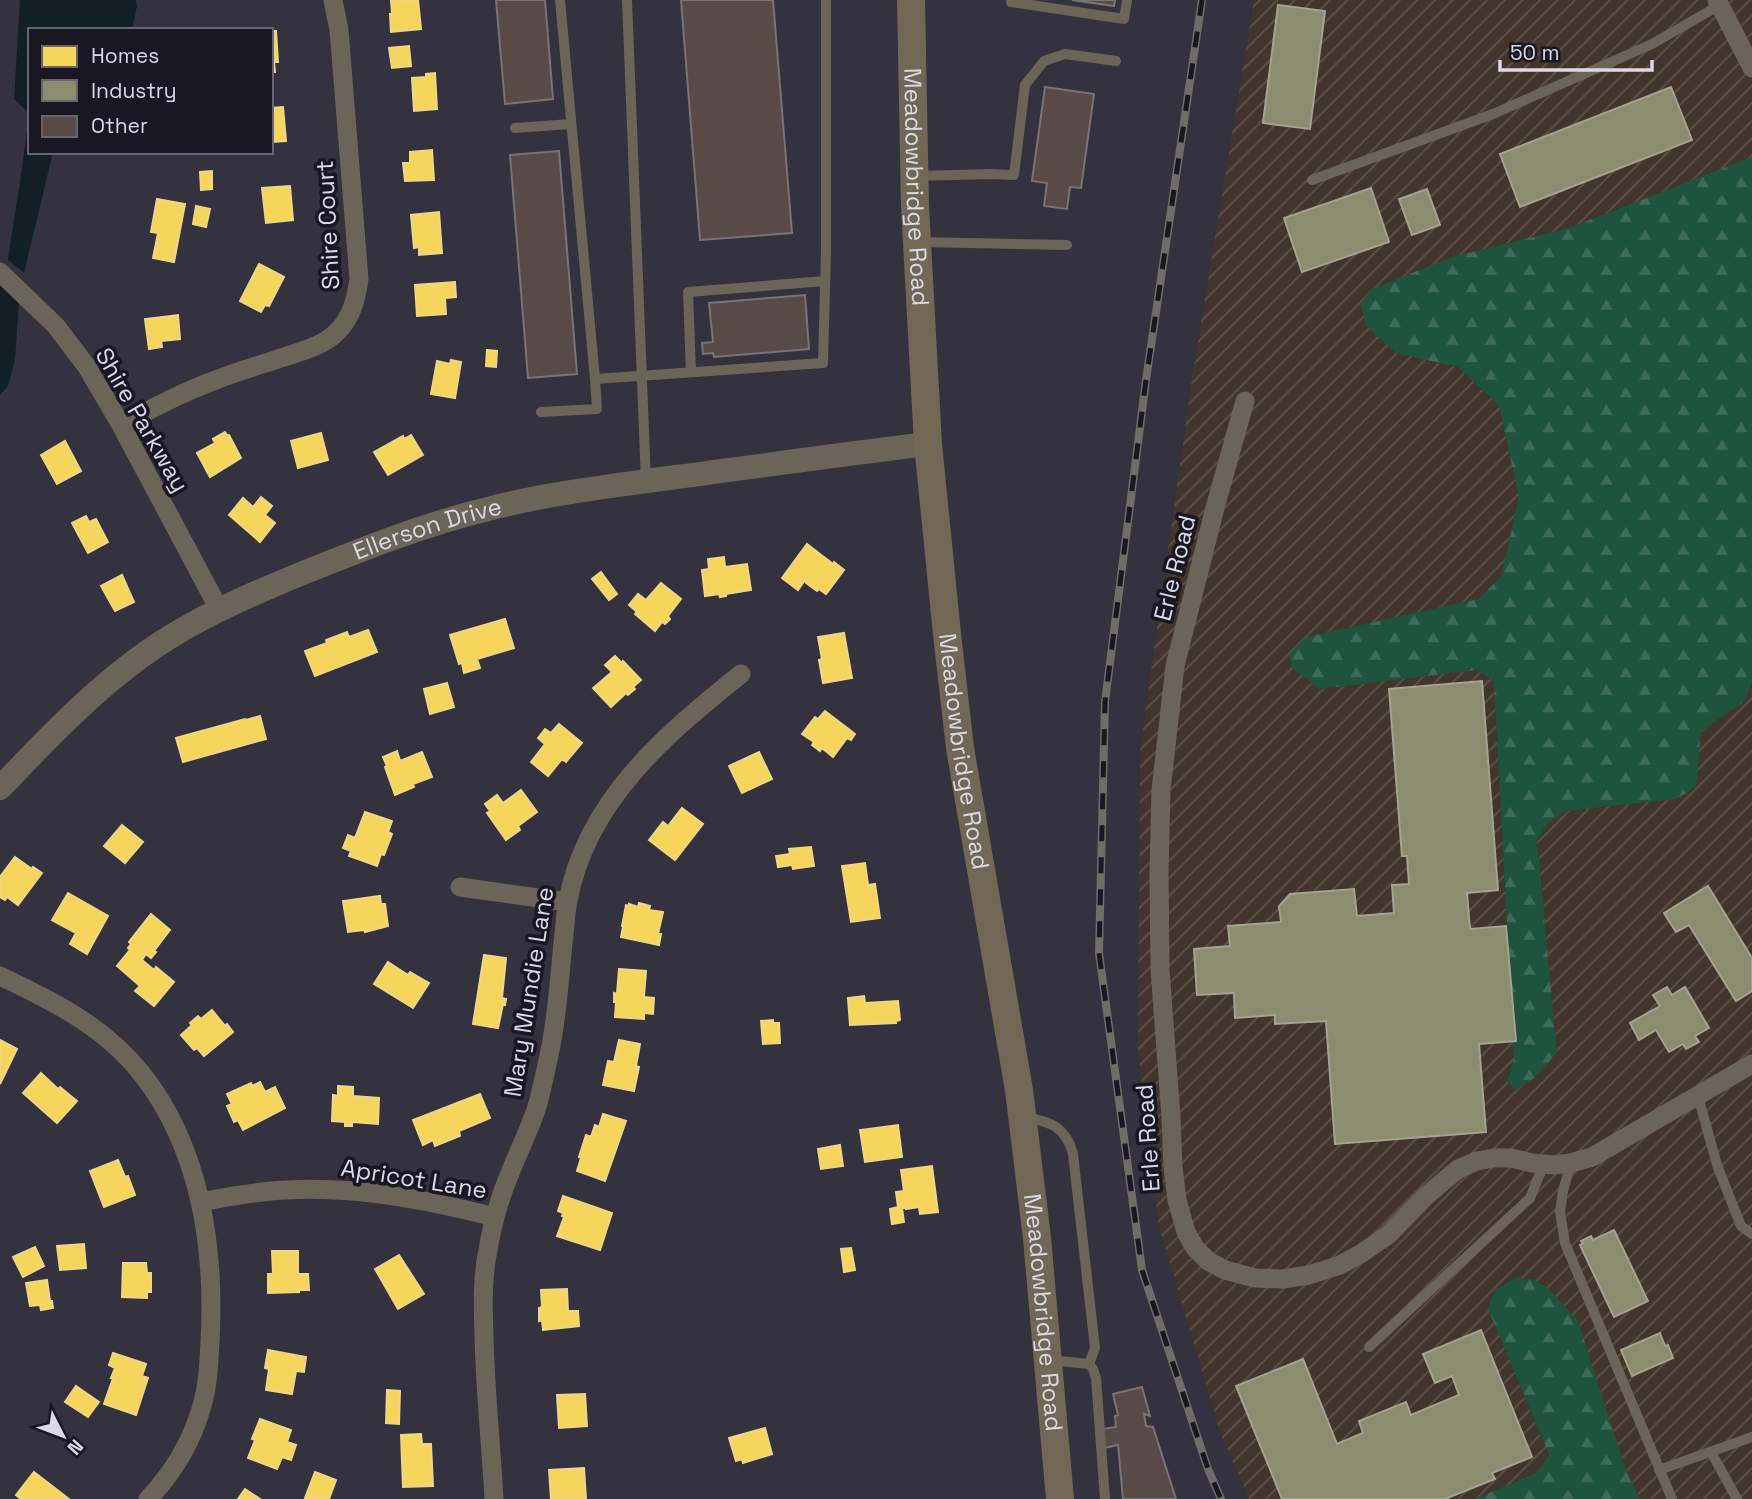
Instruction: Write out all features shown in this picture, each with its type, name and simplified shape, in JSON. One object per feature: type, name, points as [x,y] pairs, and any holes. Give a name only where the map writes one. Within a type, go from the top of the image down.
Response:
[{"type":"main road","name":"Meadowbridge Road","points":[[911,0],[914,177],[928,444],[960,748],[1022,1116],[1037,1238],[1060,1499]]},
{"type":"street","name":"Shire Court","points":[[121,425],[166,401],[213,381],[326,341],[349,317],[356,299],[359,279],[339,30],[333,0]]},
{"type":"street","points":[[1718,2],[1752,68]]},
{"type":"street","name":"Shire Parkway","points":[[0,272],[56,326],[87,367],[219,609]]},
{"type":"street","name":"Erle Road","points":[[1245,401],[1175,666],[1161,790],[1160,969],[1173,1167],[1177,1200],[1186,1232],[1195,1248],[1208,1261],[1225,1270],[1255,1278],[1282,1279],[1309,1275],[1340,1265],[1388,1235],[1426,1196],[1458,1169],[1494,1158],[1553,1165],[1592,1157],[1752,1064]]},
{"type":"street","name":"Ellerson Drive","points":[[0,788],[86,702],[125,668],[169,638],[219,609],[345,556],[488,508],[575,491],[928,444]]},
{"type":"street","name":"Mary Mundie Lane","points":[[494,1499],[485,1384],[483,1295],[487,1254],[503,1191],[536,1110],[547,1067],[557,1006],[567,902],[573,878],[584,845],[621,785],[673,730],[740,674]]},
{"type":"street","points":[[460,887],[567,902]]},
{"type":"street","points":[[0,976],[54,1002],[122,1051],[142,1073],[162,1102],[189,1159],[207,1239],[211,1277],[208,1375],[202,1407],[191,1437],[176,1466],[148,1499]]},
{"type":"street","name":"Apricot Lane","points":[[200,1202],[247,1193],[333,1189],[381,1194],[495,1217]]},
{"type":"lane","points":[[541,412],[597,409],[561,0]]},
{"type":"lane","points":[[627,0],[646,482]]},
{"type":"lane","points":[[595,379],[823,363],[826,0]]},
{"type":"lane","points":[[1011,0],[1124,19],[1127,0]]},
{"type":"lane","points":[[1312,180],[1493,114],[1652,44],[1718,2]]},
{"type":"lane","points":[[914,177],[1014,175],[1025,85],[1044,61],[1065,54],[1116,61]]},
{"type":"lane","points":[[515,128],[571,124]]},
{"type":"lane","points":[[917,242],[1067,245]]},
{"type":"lane","points":[[691,373],[688,292],[825,281]]},
{"type":"lane","points":[[1698,1096],[1717,1165],[1741,1226],[1752,1234]]},
{"type":"lane","points":[[1022,1116],[1047,1121],[1070,1140],[1095,1348],[1088,1364]]},
{"type":"lane","points":[[1571,1163],[1560,1212],[1565,1242],[1672,1499]]},
{"type":"lane","points":[[1370,1347],[1530,1198],[1544,1164]]},
{"type":"lane","points":[[1049,1360],[1088,1364],[1093,1369],[1096,1378],[1105,1499]]},
{"type":"lane","points":[[1660,1470],[1752,1437]]},
{"type":"lane","points":[[1711,1452],[1737,1499]]},
{"type":"shaded area","points":[[20,0],[136,0],[132,28],[28,28],[28,112],[14,99]]},
{"type":"shaded area","points":[[1254,0],[1752,0],[1752,157],[1569,228],[1452,257],[1431,362],[1458,367],[1499,406],[1519,498],[1501,577],[1478,599],[1306,637],[1320,689],[1477,670],[1494,681],[1514,1059],[1507,1081],[1557,1053],[1537,840],[1548,823],[1566,811],[1676,799],[1701,731],[1745,701],[1752,682],[1752,1499],[1639,1499],[1623,1461],[1488,1308],[1549,1455],[1538,1472],[1475,1499],[1249,1499],[1221,1435],[1159,1227],[1138,1051],[1140,751],[1193,372]]},
{"type":"shaded area","points":[[28,121],[28,154],[53,154],[24,273],[8,260]]},
{"type":"shaded area","points":[[0,285],[19,303],[15,359],[8,386],[0,395]]},
{"type":"green space","points":[[1752,157],[1752,682],[1745,701],[1701,731],[1696,787],[1676,799],[1566,811],[1548,823],[1537,840],[1557,1053],[1532,1080],[1516,1090],[1507,1082],[1514,1059],[1494,681],[1477,670],[1320,689],[1292,668],[1289,654],[1306,637],[1478,599],[1501,577],[1519,497],[1499,406],[1458,367],[1396,353],[1366,326],[1361,304],[1372,289],[1452,257],[1569,228]]},
{"type":"green space","points":[[1517,1277],[1535,1280],[1549,1289],[1578,1321],[1623,1461],[1639,1499],[1475,1499],[1538,1472],[1549,1455],[1488,1308],[1495,1290]]},
{"type":"building: Homes","points":[[391,0],[418,0],[421,29],[391,32]]},
{"type":"building: Homes","points":[[273,31],[276,31],[278,62],[274,62],[273,72]]},
{"type":"building: Homes","points":[[409,46],[411,66],[392,68],[389,48]]},
{"type":"building: Homes","points":[[435,73],[437,109],[414,111],[412,78]]},
{"type":"building: Homes","points":[[283,107],[286,141],[273,142],[273,108]]},
{"type":"building: Homes","points":[[432,150],[434,180],[405,181],[403,163],[410,163],[410,152]]},
{"type":"building: Homes","points":[[212,171],[212,189],[201,190],[200,172]]},
{"type":"building: Homes","points":[[290,186],[293,220],[266,223],[262,188]]},
{"type":"building: Homes","points":[[157,199],[185,204],[174,262],[153,258],[158,233],[151,232]]},
{"type":"building: Homes","points":[[196,206],[210,209],[206,227],[193,224]]},
{"type":"building: Homes","points":[[439,212],[442,253],[419,255],[419,247],[414,248],[411,215]]},
{"type":"building: Homes","points":[[259,264],[284,277],[269,306],[265,305],[261,312],[240,301]]},
{"type":"building: Homes","points":[[455,282],[456,297],[445,298],[446,314],[417,316],[415,285]]},
{"type":"building: Homes","points":[[178,315],[180,339],[161,341],[162,347],[149,349],[145,319]]},
{"type":"building: Homes","points":[[487,350],[497,351],[496,367],[486,366]]},
{"type":"building: Homes","points":[[451,360],[461,362],[455,398],[431,394],[437,361],[450,364]]},
{"type":"building: Homes","points":[[225,432],[241,458],[210,477],[197,453],[215,443],[213,439]]},
{"type":"building: Homes","points":[[321,433],[328,460],[298,468],[291,441]]},
{"type":"building: Homes","points":[[411,435],[423,455],[388,475],[374,452],[403,436],[404,439]]},
{"type":"building: Homes","points":[[65,441],[81,471],[57,484],[41,455]]},
{"type":"building: Homes","points":[[261,497],[272,506],[265,515],[275,523],[260,542],[229,515],[243,498],[253,507]]},
{"type":"building: Homes","points":[[86,516],[89,522],[96,519],[108,542],[88,553],[72,523]]},
{"type":"building: Homes","points":[[807,544],[844,570],[826,594],[819,589],[817,591],[805,580],[798,590],[782,578]]},
{"type":"building: Homes","points":[[724,557],[725,567],[747,564],[751,590],[720,597],[719,594],[705,596],[702,570],[709,569],[708,559]]},
{"type":"building: Homes","points":[[601,572],[617,594],[609,600],[592,579]]},
{"type":"building: Homes","points":[[122,575],[134,602],[115,611],[101,586]]},
{"type":"building: Homes","points":[[661,583],[681,599],[668,616],[670,619],[665,624],[662,622],[655,631],[635,614],[637,612],[629,605],[638,594],[646,600]]},
{"type":"building: Homes","points":[[505,619],[514,648],[477,659],[480,668],[464,673],[450,635]]},
{"type":"building: Homes","points":[[368,630],[377,652],[315,676],[305,651],[347,632],[349,637]]},
{"type":"building: Homes","points":[[844,633],[852,678],[823,683],[818,637]]},
{"type":"building: Homes","points":[[615,656],[641,680],[633,687],[635,689],[628,695],[626,693],[611,707],[593,688],[612,672],[605,665]]},
{"type":"building: Homes","points":[[447,683],[454,707],[430,714],[424,689]]},
{"type":"building: Homes","points":[[825,711],[855,734],[851,740],[847,738],[833,757],[822,748],[820,751],[812,745],[814,742],[802,734],[815,717],[818,719]]},
{"type":"building: Homes","points":[[260,716],[266,739],[183,762],[176,738]]},
{"type":"building: Homes","points":[[559,724],[582,743],[566,762],[562,759],[548,776],[531,762],[545,744],[538,738],[545,729],[551,733]]},
{"type":"building: Homes","points":[[397,751],[400,761],[422,752],[432,777],[395,795],[383,757]]},
{"type":"building: Homes","points":[[759,752],[772,779],[742,793],[729,766]]},
{"type":"building: Homes","points":[[521,790],[537,812],[518,826],[520,830],[506,840],[487,813],[490,811],[485,804],[497,795],[503,803]]},
{"type":"building: Homes","points":[[682,808],[703,824],[675,860],[649,840],[663,822],[668,826]]},
{"type":"building: Homes","points":[[365,812],[392,821],[388,832],[392,834],[377,866],[349,856],[351,851],[343,848],[348,835],[355,838]]},
{"type":"building: Homes","points":[[122,825],[143,842],[125,863],[104,846]]},
{"type":"building: Homes","points":[[811,847],[814,866],[793,869],[792,865],[778,867],[776,856],[790,854],[789,849]]},
{"type":"building: Homes","points":[[15,857],[42,873],[18,905],[7,897],[5,900],[0,897],[0,877]]},
{"type":"building: Homes","points":[[865,863],[868,885],[875,884],[880,918],[851,922],[842,866]]},
{"type":"building: Homes","points":[[68,893],[108,916],[87,954],[70,944],[76,933],[52,920]]},
{"type":"building: Homes","points":[[380,896],[381,904],[385,904],[388,926],[365,932],[348,932],[343,901]]},
{"type":"building: Homes","points":[[639,903],[650,906],[649,910],[663,912],[658,934],[661,934],[659,945],[621,937],[626,905],[638,907]]},
{"type":"building: Homes","points":[[151,914],[170,930],[151,958],[146,954],[142,960],[154,970],[156,967],[174,982],[154,1006],[135,991],[140,986],[117,966],[130,950],[129,942]]},
{"type":"building: Homes","points":[[484,955],[506,958],[502,998],[506,999],[498,1028],[473,1024]]},
{"type":"building: Homes","points":[[388,962],[408,975],[410,972],[429,983],[413,1008],[374,984]]},
{"type":"building: Homes","points":[[619,969],[646,971],[644,997],[654,998],[653,1014],[644,1013],[644,1019],[615,1017],[614,993],[617,994]]},
{"type":"building: Homes","points":[[864,996],[865,1003],[898,1001],[900,1020],[896,1023],[850,1025],[848,998]]},
{"type":"building: Homes","points":[[212,1010],[233,1032],[204,1056],[197,1048],[194,1050],[181,1035],[198,1016],[201,1019]]},
{"type":"building: Homes","points":[[773,1020],[773,1023],[779,1023],[780,1043],[763,1044],[761,1021]]},
{"type":"building: Homes","points":[[0,1040],[17,1049],[0,1084]]},
{"type":"building: Homes","points":[[619,1040],[640,1044],[634,1091],[603,1085],[608,1061],[614,1062]]},
{"type":"building: Homes","points":[[41,1073],[58,1089],[60,1087],[77,1101],[57,1123],[23,1093]]},
{"type":"building: Homes","points":[[260,1082],[265,1092],[275,1087],[285,1108],[243,1130],[238,1120],[234,1122],[227,1106],[232,1104],[227,1094],[251,1083],[252,1086]]},
{"type":"building: Homes","points":[[338,1086],[353,1087],[353,1096],[379,1098],[378,1124],[352,1122],[352,1126],[345,1126],[345,1122],[332,1121],[333,1095],[338,1096]]},
{"type":"building: Homes","points":[[480,1094],[490,1118],[459,1131],[460,1136],[435,1146],[433,1140],[423,1145],[413,1120]]},
{"type":"building: Homes","points":[[603,1114],[626,1121],[605,1181],[577,1171],[586,1135],[591,1137],[595,1125],[599,1127]]},
{"type":"building: Homes","points":[[898,1125],[902,1157],[865,1162],[860,1130]]},
{"type":"building: Homes","points":[[840,1145],[843,1166],[821,1169],[818,1149]]},
{"type":"building: Homes","points":[[118,1160],[135,1195],[104,1207],[90,1171]]},
{"type":"building: Homes","points":[[932,1166],[938,1212],[920,1214],[919,1207],[902,1208],[904,1222],[892,1224],[890,1209],[898,1207],[896,1192],[904,1191],[901,1170]]},
{"type":"building: Homes","points":[[563,1196],[612,1213],[600,1250],[557,1236],[564,1217],[563,1213],[558,1211]]},
{"type":"building: Homes","points":[[84,1244],[86,1268],[60,1270],[57,1246]]},
{"type":"building: Homes","points":[[35,1247],[44,1266],[23,1277],[13,1257]]},
{"type":"building: Homes","points":[[851,1248],[855,1270],[844,1272],[841,1249]]},
{"type":"building: Homes","points":[[272,1251],[298,1251],[298,1274],[308,1274],[309,1290],[268,1293],[268,1274],[273,1274]]},
{"type":"building: Homes","points":[[399,1255],[424,1294],[398,1309],[375,1269]]},
{"type":"building: Homes","points":[[123,1263],[146,1263],[147,1273],[151,1273],[151,1292],[147,1292],[147,1298],[122,1297]]},
{"type":"building: Homes","points":[[47,1280],[53,1308],[41,1310],[40,1305],[30,1306],[26,1283]]},
{"type":"building: Homes","points":[[567,1289],[568,1311],[578,1311],[579,1326],[543,1330],[542,1320],[539,1321],[541,1290]]},
{"type":"building: Homes","points":[[268,1350],[306,1357],[304,1372],[296,1371],[292,1394],[266,1390]]},
{"type":"building: Homes","points":[[113,1353],[146,1364],[142,1376],[148,1378],[136,1415],[104,1404],[115,1368],[109,1365]]},
{"type":"building: Homes","points":[[76,1386],[99,1402],[88,1417],[65,1402]]},
{"type":"building: Homes","points":[[387,1390],[400,1391],[399,1424],[386,1423]]},
{"type":"building: Homes","points":[[585,1394],[587,1426],[559,1428],[557,1395]]},
{"type":"building: Homes","points":[[260,1419],[291,1430],[287,1442],[296,1445],[291,1460],[282,1457],[277,1469],[248,1458]]},
{"type":"building: Homes","points":[[765,1428],[772,1454],[743,1463],[742,1459],[736,1461],[729,1438]]},
{"type":"building: Homes","points":[[421,1434],[422,1444],[431,1444],[433,1486],[403,1487],[401,1435]]},
{"type":"building: Homes","points":[[584,1468],[586,1499],[551,1499],[549,1470]]},
{"type":"building: Homes","points":[[34,1472],[69,1499],[21,1499],[16,1495]]},
{"type":"building: Homes","points":[[315,1472],[336,1480],[329,1499],[305,1498]]},
{"type":"building: Homes","points":[[245,1489],[260,1499],[238,1499]]},
{"type":"building: Industry","points":[[1278,5],[1325,11],[1310,129],[1263,123]]},
{"type":"building: Industry","points":[[1671,87],[1692,140],[1520,207],[1500,154]]},
{"type":"building: Industry","points":[[1371,188],[1389,242],[1302,272],[1284,218]]},
{"type":"building: Industry","points":[[1427,189],[1440,225],[1412,235],[1399,199]]},
{"type":"building: Industry","points":[[1482,681],[1498,890],[1467,893],[1470,929],[1506,926],[1516,1041],[1479,1044],[1486,1132],[1335,1144],[1326,1021],[1275,1024],[1275,1015],[1235,1018],[1234,993],[1197,995],[1194,949],[1230,946],[1228,926],[1281,922],[1279,906],[1290,894],[1354,889],[1357,916],[1394,913],[1392,885],[1409,884],[1407,856],[1402,856],[1389,689]]},
{"type":"building: Industry","points":[[1708,886],[1752,958],[1752,991],[1736,1001],[1689,925],[1676,932],[1664,913]]},
{"type":"building: Industry","points":[[1667,987],[1672,995],[1685,987],[1709,1028],[1695,1036],[1699,1042],[1686,1049],[1683,1044],[1669,1052],[1656,1030],[1639,1040],[1630,1023],[1660,1006],[1653,995]]},
{"type":"building: Industry","points":[[1614,1230],[1648,1301],[1614,1317],[1580,1245],[1583,1243],[1581,1241],[1591,1236],[1593,1240]]},
{"type":"building: Industry","points":[[1481,1330],[1532,1457],[1492,1473],[1495,1479],[1445,1499],[1282,1499],[1236,1386],[1303,1359],[1337,1444],[1363,1433],[1359,1421],[1406,1402],[1411,1415],[1459,1395],[1452,1376],[1435,1383],[1423,1354]]},
{"type":"building: Industry","points":[[1660,1333],[1673,1358],[1632,1376],[1621,1350]]},
{"type":"building: Other","points":[[496,0],[545,0],[553,99],[505,104]]},
{"type":"building: Other","points":[[681,0],[773,0],[792,233],[700,240]]},
{"type":"building: Other","points":[[1072,0],[1115,0],[1114,6]]},
{"type":"building: Other","points":[[1045,87],[1094,94],[1081,188],[1070,187],[1067,209],[1044,206],[1047,183],[1032,181]]},
{"type":"building: Other","points":[[559,151],[577,374],[528,378],[510,155]]},
{"type":"building: Other","points":[[805,295],[809,349],[714,357],[713,353],[703,354],[702,343],[713,342],[709,303]]},
{"type":"building: Other","points":[[1142,1387],[1150,1416],[1144,1414],[1146,1426],[1153,1427],[1176,1499],[1123,1499],[1118,1445],[1104,1448],[1102,1429],[1116,1427],[1115,1416],[1118,1415],[1113,1394]]},
{"type":"railway","points":[[1202,0],[1146,380],[1105,702],[1099,953],[1142,1270],[1208,1469],[1221,1499]]}]
